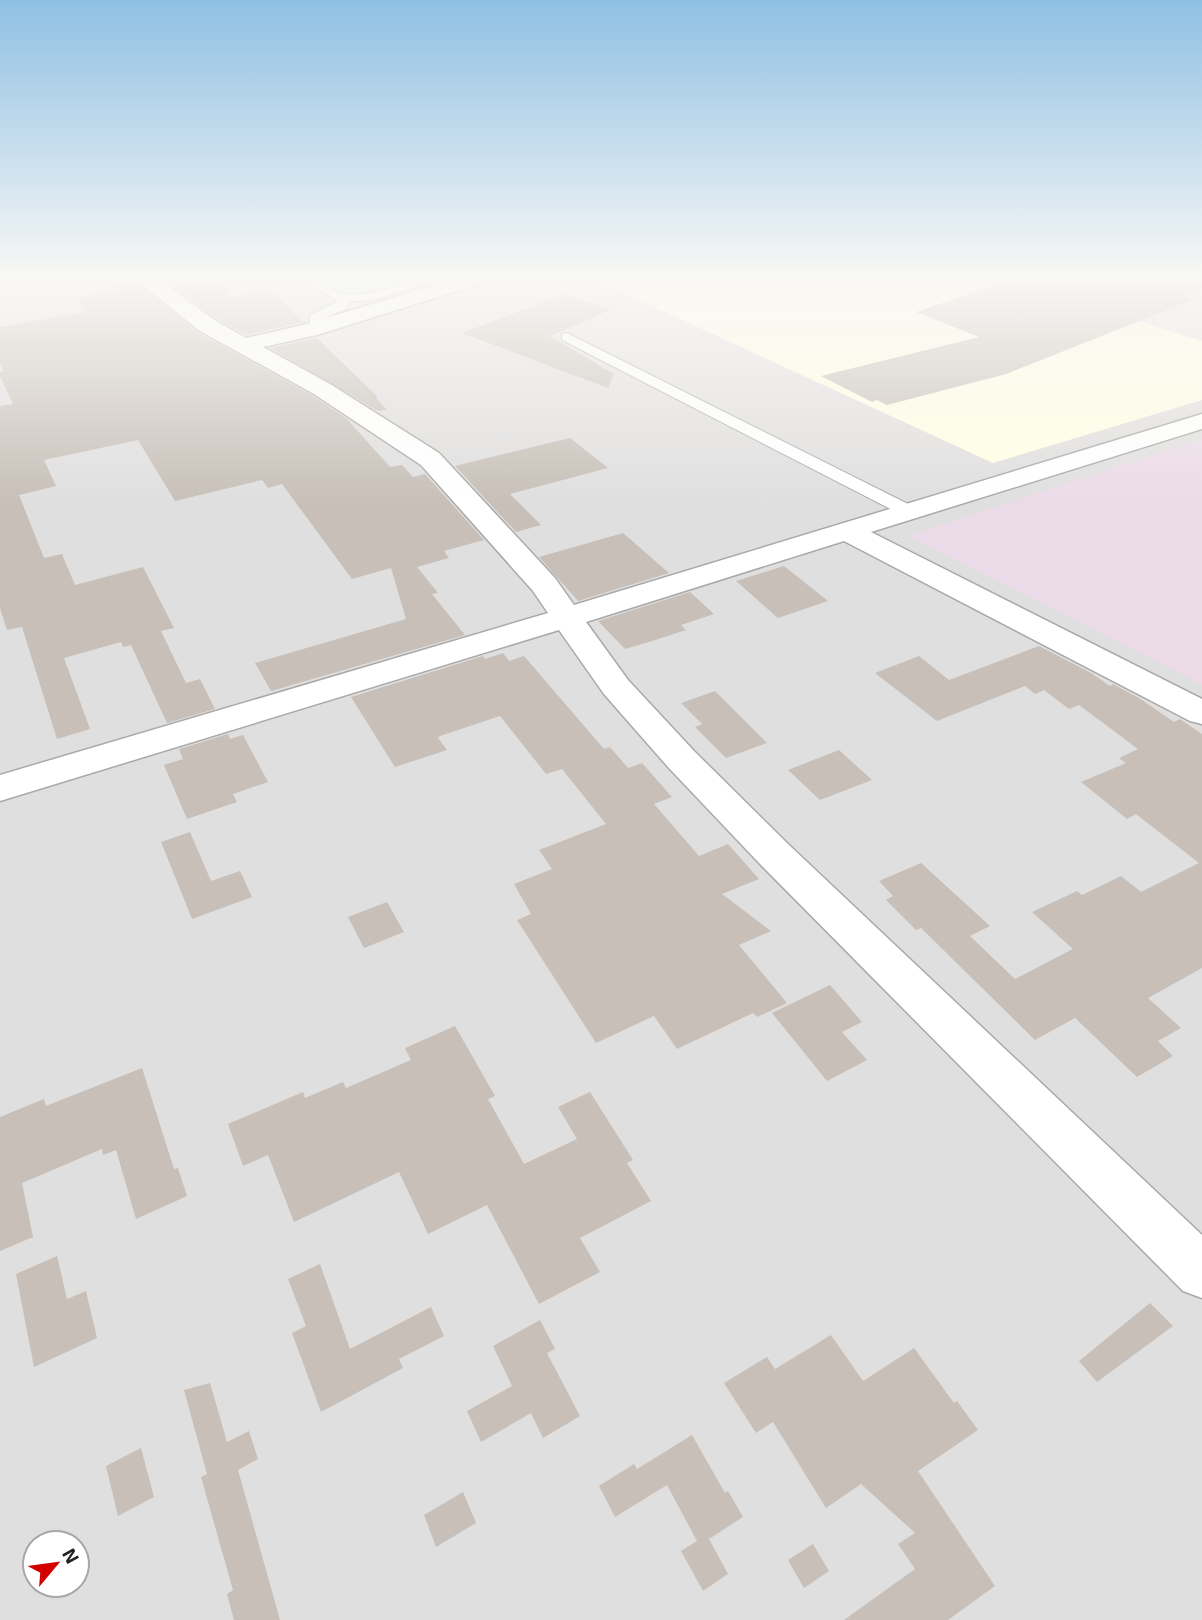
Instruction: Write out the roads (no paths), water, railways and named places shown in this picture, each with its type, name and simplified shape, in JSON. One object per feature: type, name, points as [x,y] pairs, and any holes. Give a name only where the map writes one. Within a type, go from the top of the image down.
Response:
[{"type":"street","points":[[259,353],[333,396],[430,460],[544,585],[616,687],[681,759],[775,855],[1202,1272]]},
{"type":"street","points":[[0,788],[848,532],[1202,421]]},
{"type":"street","points":[[848,532],[1202,713]]},
{"type":"lane","points":[[598,353],[910,512]]}]
